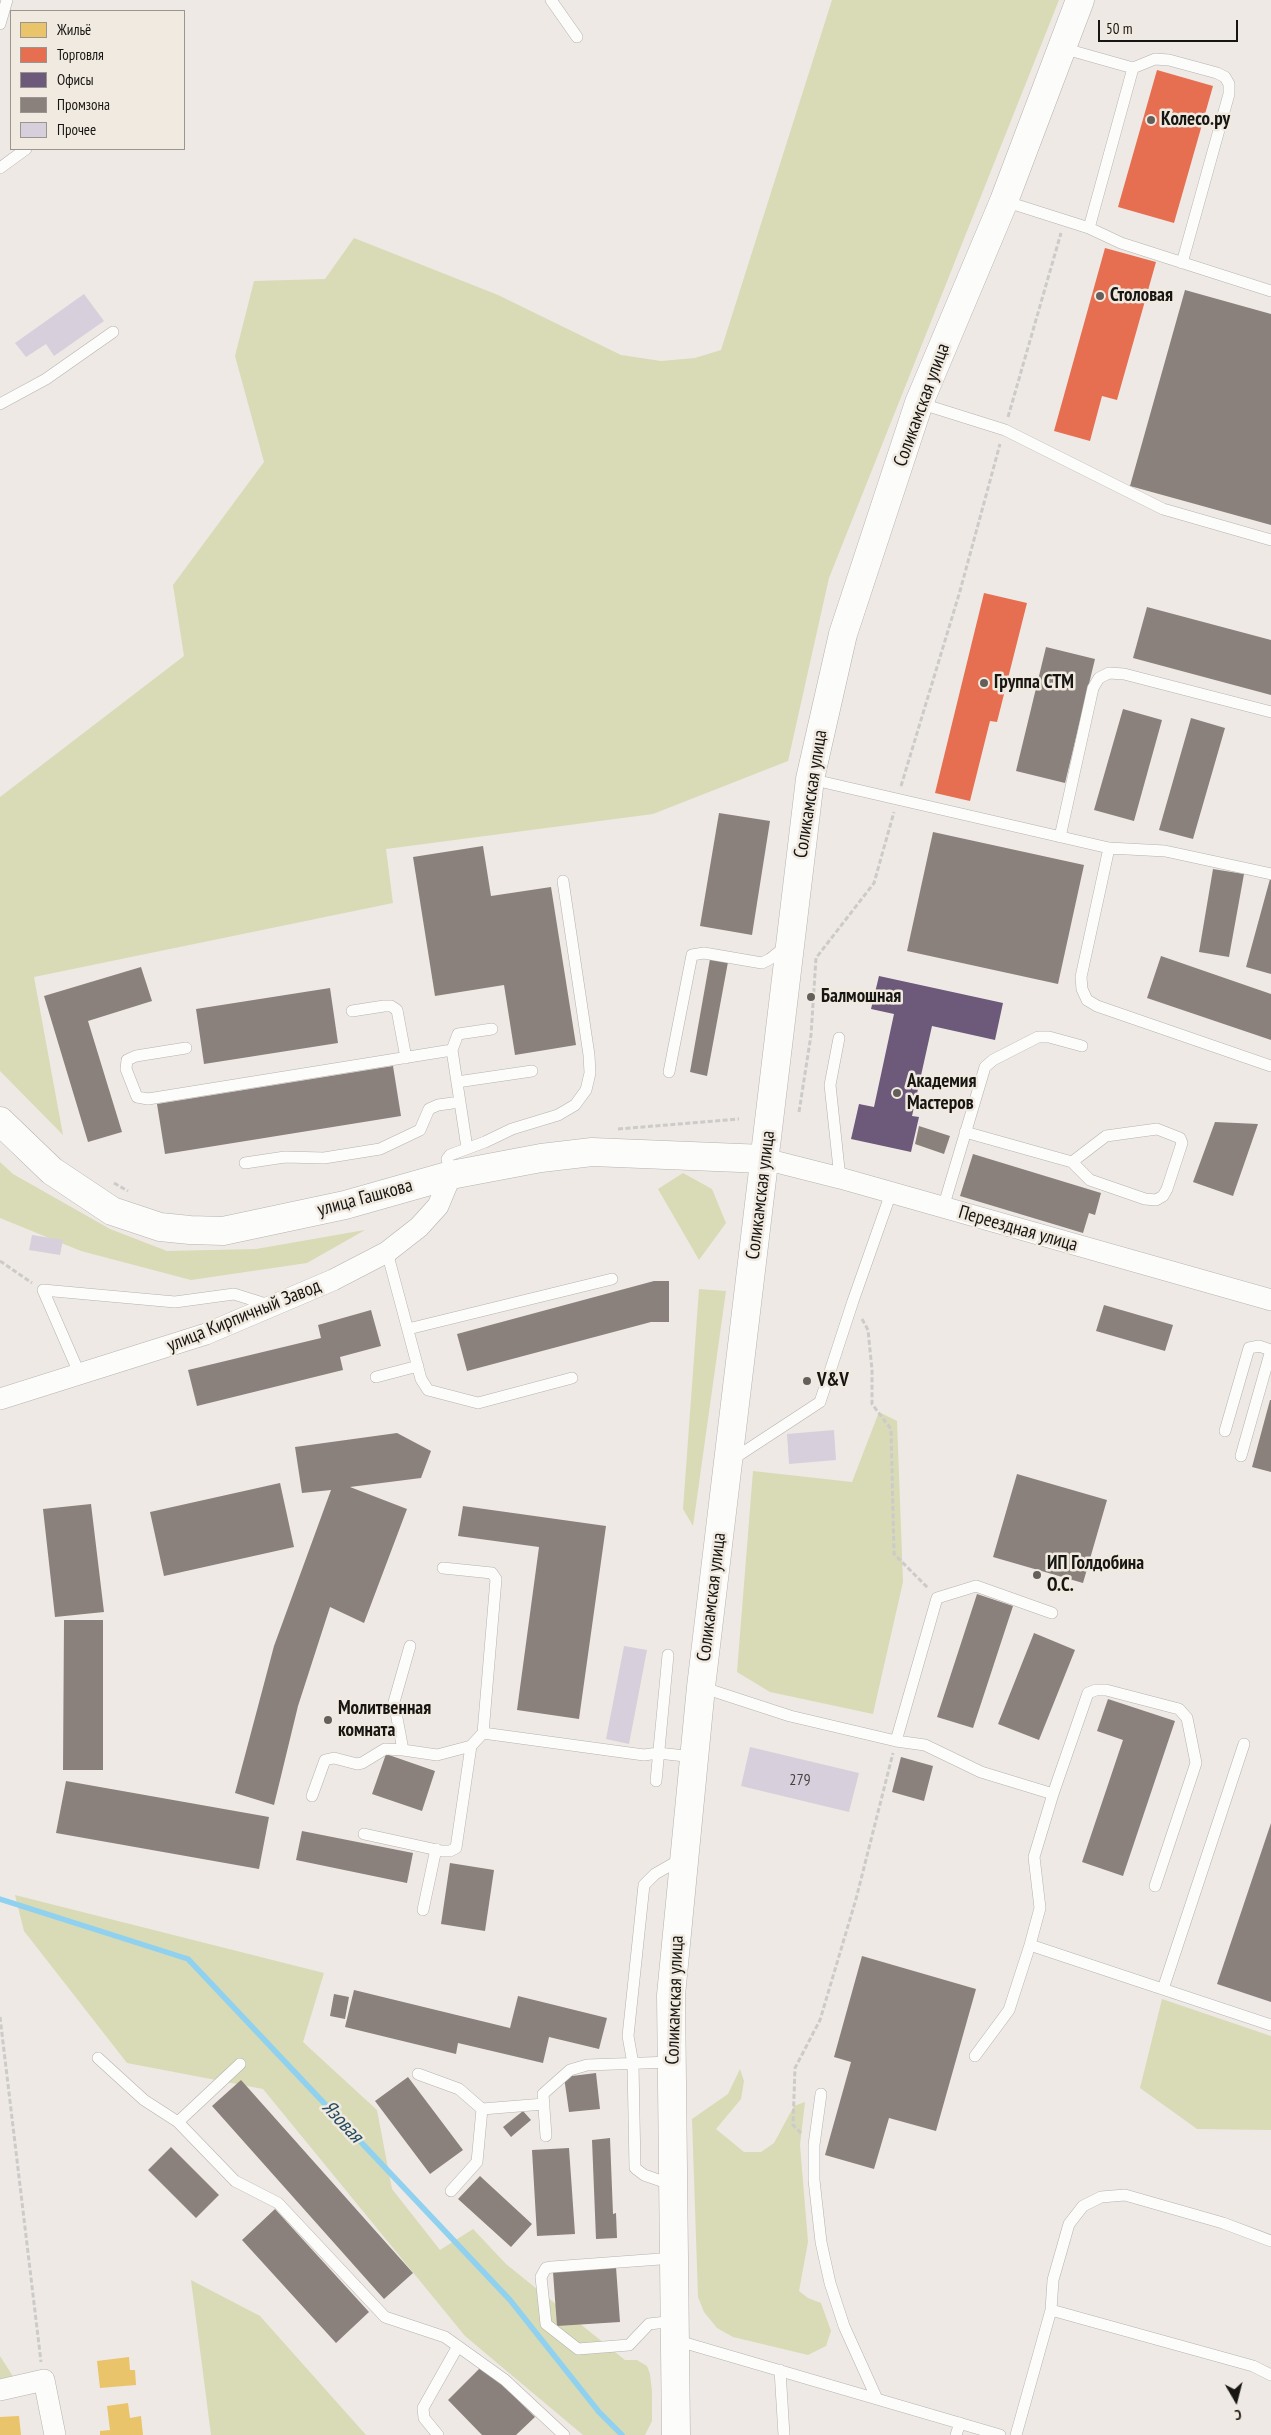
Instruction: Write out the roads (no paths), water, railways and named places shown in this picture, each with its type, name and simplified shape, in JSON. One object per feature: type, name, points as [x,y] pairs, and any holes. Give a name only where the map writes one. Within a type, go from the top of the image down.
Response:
[{"type":"main road","name":"Соликамская улица","points":[[676,2435],[671,1995],[701,1686],[810,779],[843,634],[919,403],[1004,201],[1080,0]]},
{"type":"main road","name":"улица Гашкова","points":[[0,1121],[52,1170],[85,1195],[112,1211],[160,1227],[223,1231],[345,1205],[451,1175],[541,1158],[592,1152],[765,1159]]},
{"type":"street","name":"Переездная улица","points":[[765,1159],[840,1178],[1271,1300]]},
{"type":"street","name":"улица Кирпичный Завод","points":[[0,1399],[206,1334],[333,1280],[387,1252],[419,1227],[438,1206],[451,1175]]},
{"type":"street","points":[[0,2390],[44,2380],[56,2435]]},
{"type":"lane","points":[[0,24],[8,0]]},
{"type":"lane","points":[[551,0],[577,37]]},
{"type":"lane","points":[[1062,48],[1134,68],[1155,59],[1168,60],[1217,73],[1225,77],[1229,84],[1229,94],[1182,262]]},
{"type":"lane","points":[[1089,228],[1134,68]]},
{"type":"lane","points":[[0,168],[25,150]]},
{"type":"lane","points":[[1004,201],[1089,228],[1121,243],[1271,291]]},
{"type":"lane","points":[[0,404],[46,379],[113,332]]},
{"type":"lane","points":[[919,403],[1005,430],[1163,509],[1271,540]]},
{"type":"lane","points":[[1060,837],[1093,688],[1099,678],[1109,673],[1124,674],[1271,712]]},
{"type":"lane","points":[[810,779],[1109,848],[1166,851],[1271,874]]},
{"type":"lane","points":[[1109,848],[1081,976],[1082,989],[1087,1000],[1097,1006],[1271,1066]]},
{"type":"lane","points":[[451,1175],[447,1159],[450,1155],[512,1129],[558,1115],[575,1105],[586,1090],[590,1073],[589,1055],[563,881]]},
{"type":"lane","points":[[669,1072],[692,955],[704,953],[762,963],[790,943]]},
{"type":"lane","points":[[352,1011],[384,1006],[391,1006],[397,1010],[406,1058]]},
{"type":"lane","points":[[468,1148],[452,1050],[458,1034],[492,1029]]},
{"type":"lane","points":[[943,1208],[980,1077],[985,1067],[993,1060],[1038,1037],[1049,1037],[1082,1046]]},
{"type":"lane","points":[[840,1038],[830,1086],[840,1178]]},
{"type":"lane","points":[[186,1048],[136,1056],[127,1060],[126,1069],[137,1097],[148,1099],[452,1050]]},
{"type":"lane","points":[[457,1082],[532,1071]]},
{"type":"lane","points":[[245,1163],[285,1157],[324,1158],[380,1149],[420,1130],[429,1110],[438,1105],[460,1102]]},
{"type":"lane","points":[[965,1132],[1072,1162],[1090,1180],[1145,1200],[1156,1200],[1163,1196],[1167,1190],[1182,1143],[1180,1138],[1157,1129],[1106,1136],[1072,1162]]},
{"type":"lane","points":[[728,1462],[820,1402],[891,1193]]},
{"type":"lane","points":[[387,1252],[421,1379],[428,1390],[478,1403],[572,1378]]},
{"type":"lane","points":[[408,1329],[612,1280]]},
{"type":"lane","points":[[80,1375],[43,1290],[175,1302],[234,1294],[273,1307]]},
{"type":"lane","points":[[1225,1431],[1250,1348],[1259,1346],[1271,1350],[1241,1456]]},
{"type":"lane","points":[[376,1377],[418,1366]]},
{"type":"lane","points":[[312,1796],[325,1760],[334,1758],[357,1764],[385,1749],[437,1754],[471,1746],[483,1733],[496,1579],[492,1573],[443,1568]]},
{"type":"lane","points":[[896,1741],[938,1598],[976,1586],[1052,1613]]},
{"type":"lane","points":[[403,1750],[394,1702],[410,1646]]},
{"type":"lane","points":[[656,1781],[668,1655]]},
{"type":"lane","points":[[701,1686],[790,1716],[896,1741],[925,1745],[981,1772],[1053,1794]]},
{"type":"lane","points":[[975,2056],[1008,2010],[1030,1945],[1040,1908],[1034,1857],[1053,1794],[1088,1693],[1096,1690],[1106,1690],[1179,1709],[1187,1718],[1196,1763],[1155,1886]]},
{"type":"lane","points":[[483,1733],[644,1755],[658,1753],[694,1757]]},
{"type":"lane","points":[[1163,1989],[1244,1744]]},
{"type":"lane","points":[[364,1834],[436,1849],[450,1851],[456,1848],[471,1746]]},
{"type":"lane","points":[[423,1910],[436,1849]]},
{"type":"lane","points":[[673,2185],[644,2175],[635,2168],[633,2064],[628,2036],[644,1885],[655,1874],[684,1858]]},
{"type":"lane","points":[[1030,1945],[1271,2025]]},
{"type":"lane","points":[[98,2058],[144,2100],[178,2122],[234,2182],[278,2203],[385,2317],[446,2337],[505,2380],[564,2435]]},
{"type":"lane","points":[[546,2136],[545,2091],[570,2070],[587,2065],[672,2062]]},
{"type":"lane","points":[[178,2122],[240,2064]]},
{"type":"lane","points":[[418,2074],[459,2089],[482,2108],[544,2104]]},
{"type":"lane","points":[[821,2094],[814,2145],[814,2180],[821,2242],[830,2283],[844,2326],[877,2398]]},
{"type":"lane","points":[[451,2191],[477,2162],[482,2108]]},
{"type":"lane","points":[[1016,2435],[1051,2310],[1053,2280],[1068,2224],[1084,2206],[1101,2197],[1125,2195],[1223,2223],[1271,2241]]},
{"type":"lane","points":[[674,2258],[546,2268],[542,2277],[546,2324],[578,2349],[629,2345],[649,2324],[675,2330],[780,2370],[1000,2435]]},
{"type":"lane","points":[[1051,2310],[1252,2366],[1271,2375]]},
{"type":"lane","points":[[438,2435],[424,2418],[423,2408],[458,2346]]},
{"type":"lane","points":[[780,2370],[784,2435]]},
{"type":"lane","points":[[956,2435],[960,2423]]},
{"type":"waterway","name":"Язовая","points":[[0,1899],[188,1959],[510,2300],[599,2412],[622,2435]]},
{"type":"place","name":"Колесо.ру","points":[[1151,120]]},
{"type":"place","name":"Столовая","points":[[1100,296]]},
{"type":"place","name":"Группа СТМ","points":[[984,683]]},
{"type":"place","name":"Балмошная","points":[[811,997]]},
{"type":"place","name":"Академия Мастеров","points":[[897,1093]]},
{"type":"place","name":"V&V","points":[[807,1381]]},
{"type":"place","name":"ИП Голдобина О.С.","points":[[1037,1575]]},
{"type":"place","name":"Молитвенная комната","points":[[328,1720]]}]
